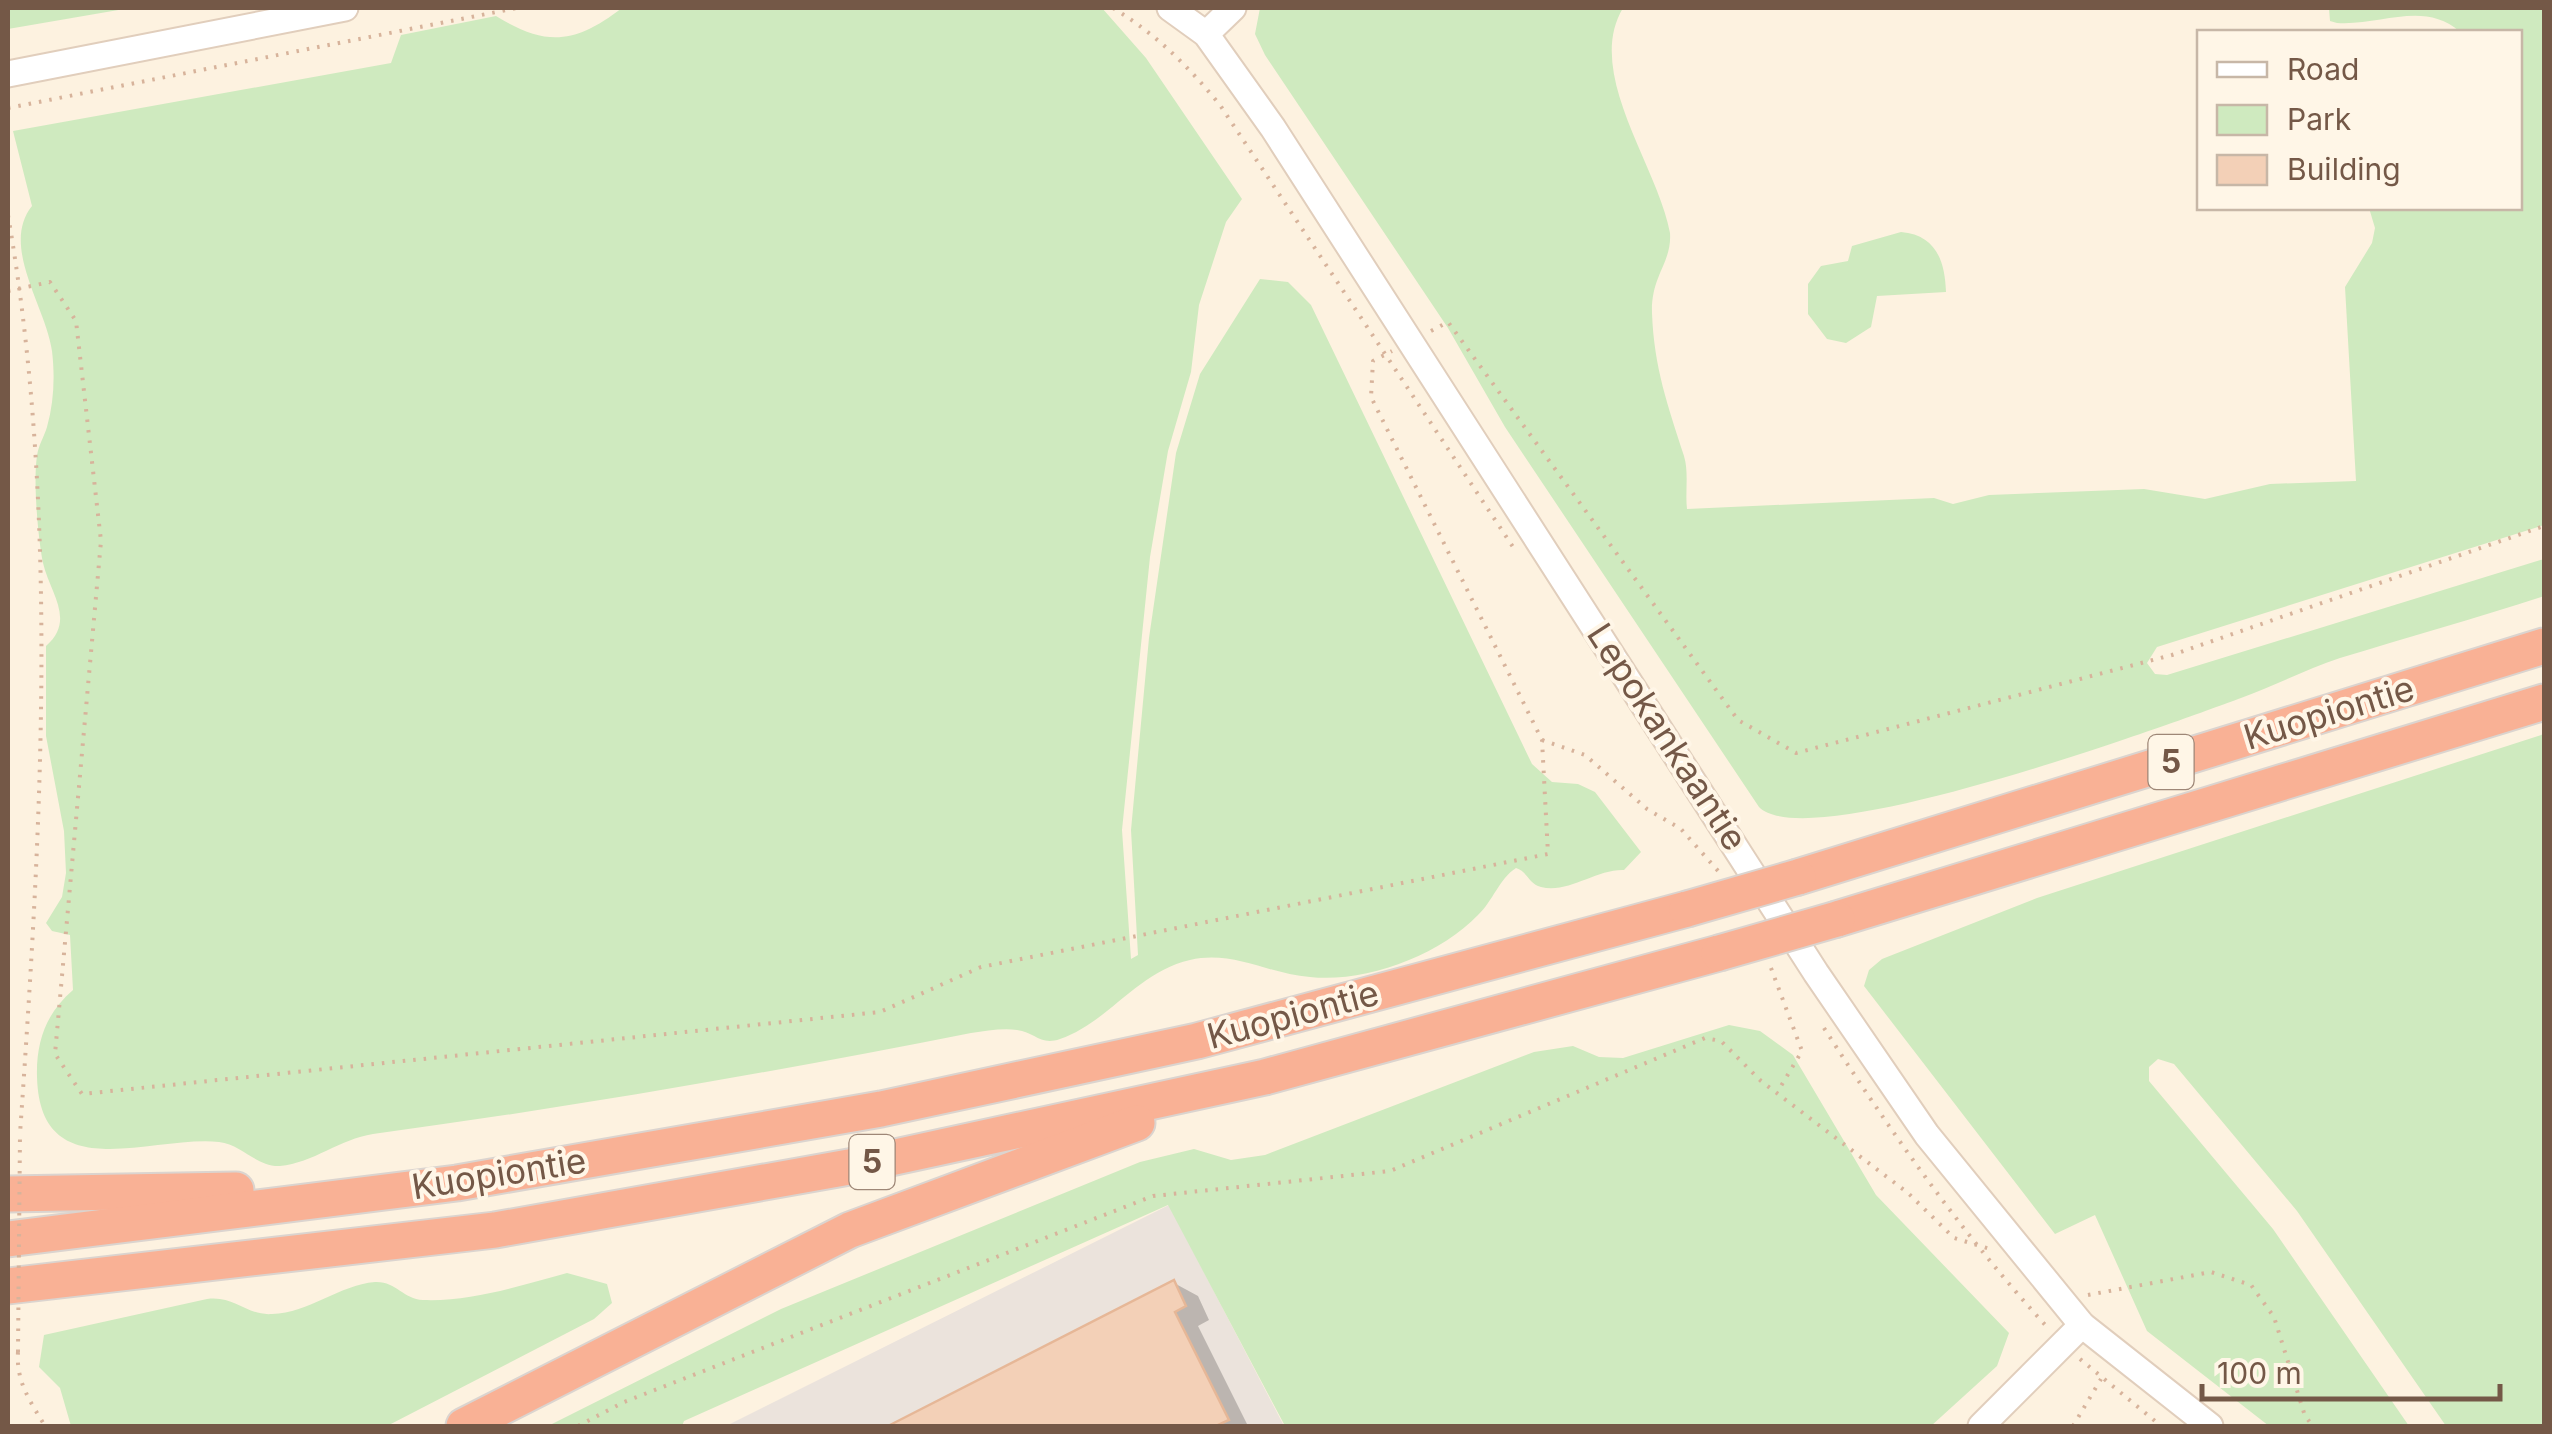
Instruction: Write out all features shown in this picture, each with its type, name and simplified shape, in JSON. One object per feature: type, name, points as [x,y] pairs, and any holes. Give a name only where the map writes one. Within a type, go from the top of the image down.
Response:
[{"type":"highway","name":"Kuopiontie","points":[[8,1239],[457,1183],[881,1108],[1197,1041],[1798,878],[2544,646]]},
{"type":"highway","name":"Kuopiontie","points":[[8,1286],[495,1230],[849,1166],[1266,1077],[1837,919],[2544,702]]},
{"type":"highway","points":[[464,1426],[714,1295],[850,1230],[1266,1077]]},
{"type":"highway","points":[[8,1194],[53,1196],[457,1183]]},
{"type":"street","points":[[8,74],[345,8]]},
{"type":"street","name":"Lepokankaantie","points":[[1170,8],[1206,34],[1412,342],[1827,989],[1926,1135],[2082,1325],[2210,1426]]},
{"type":"street","points":[[1206,34],[1233,8]]},
{"type":"street","points":[[1981,1426],[2082,1325]]},
{"type":"path","points":[[8,108],[517,8]]},
{"type":"path","points":[[8,215],[21,292],[43,635],[20,1134],[17,1371],[24,1392],[45,1426]]},
{"type":"path","points":[[8,291],[21,292],[50,282],[76,322],[100,541],[56,1054],[82,1094],[880,1012],[981,966],[1548,854],[1542,740],[1371,397],[1373,361],[1448,322],[1738,720],[1796,753],[2172,655],[2544,526]]},
{"type":"path","points":[[578,1426],[624,1402],[1153,1196],[1390,1171],[1704,1038],[1721,1041],[1908,1193],[1954,1238],[2003,1256]]},
{"type":"path","points":[[2008,1270],[2020,1282]]},
{"type":"path","points":[[2061,1298],[2211,1272],[2250,1285],[2274,1317],[2305,1416],[2313,1426]]},
{"type":"path","points":[[2074,1426],[2102,1378]]},
{"type":"shaded area","points":[[1169,1205],[1284,1426],[726,1426]]},
{"type":"green space","points":[[8,8],[130,8],[8,29]]},
{"type":"green space","points":[[622,8],[1102,8],[1146,58],[1242,199],[1226,222],[1199,305],[1191,372],[1168,451],[1150,557],[1122,830],[1131,959],[1138,955],[1131,830],[1149,638],[1176,453],[1200,374],[1260,279],[1288,282],[1311,305],[1532,764],[1552,782],[1578,784],[1595,792],[1641,852],[1624,870],[1561,887],[1537,885],[1516,868],[1462,930],[1422,954],[1377,971],[1310,977],[1221,958],[1171,966],[1094,1021],[1053,1041],[1017,1030],[971,1033],[673,1088],[373,1134],[280,1166],[264,1163],[219,1142],[104,1149],[78,1145],[57,1133],[43,1112],[37,1077],[44,1029],[73,990],[70,935],[52,931],[46,923],[62,897],[66,873],[64,831],[46,736],[46,646],[55,636],[60,616],[43,563],[36,494],[37,456],[49,418],[53,370],[48,334],[23,258],[23,222],[32,206],[13,131],[391,63],[401,35],[496,16],[530,33],[560,37],[590,29]]},
{"type":"green space","points":[[1260,8],[1623,8],[1613,34],[1612,61],[1618,90],[1670,233],[1653,300],[1653,333],[1667,403],[1685,462],[1687,509],[1934,498],[1953,504],[1989,495],[2144,489],[2205,499],[2270,484],[2356,481],[2345,287],[2372,243],[2375,228],[2370,210],[2522,210],[2522,30],[2457,30],[2432,18],[2417,16],[2337,23],[2330,21],[2329,8],[2544,8],[2544,525],[2157,647],[2147,663],[2155,674],[2167,675],[2544,559],[2544,596],[2340,658],[2202,712],[1992,781],[1845,815],[1791,818],[1759,807],[1505,427],[1448,328],[1265,55],[1255,34]]},
{"type":"green space","points":[[1901,232],[1923,238],[1936,252],[1946,292],[1877,296],[1871,327],[1846,343],[1827,339],[1808,314],[1808,284],[1821,266],[1848,261],[1852,246]]},
{"type":"green space","points":[[2544,734],[2544,1426],[2446,1426],[2297,1211],[2174,1064],[2158,1059],[2149,1067],[2149,1081],[2273,1229],[2409,1426],[2269,1426],[2147,1331],[2095,1215],[2055,1234],[1864,986],[1869,970],[1882,959],[2037,898]]},
{"type":"green space","points":[[1729,1025],[1760,1031],[1793,1055],[1876,1195],[2009,1333],[1997,1366],[1931,1426],[1285,1426],[1168,1205],[684,1421],[682,1426],[548,1426],[781,1309],[1140,1162],[1194,1149],[1231,1160],[1265,1155],[1534,1052],[1573,1046],[1599,1057],[1623,1058]]},
{"type":"green space","points":[[567,1273],[607,1284],[612,1303],[594,1319],[387,1426],[71,1426],[60,1388],[39,1367],[44,1335],[207,1299],[225,1300],[272,1314],[299,1309],[349,1288],[375,1282],[389,1284],[416,1299],[441,1300],[496,1292]]},
{"type":"building","points":[[1174,1280],[1186,1306],[1175,1312],[1229,1420],[1216,1426],[888,1426]]}]
